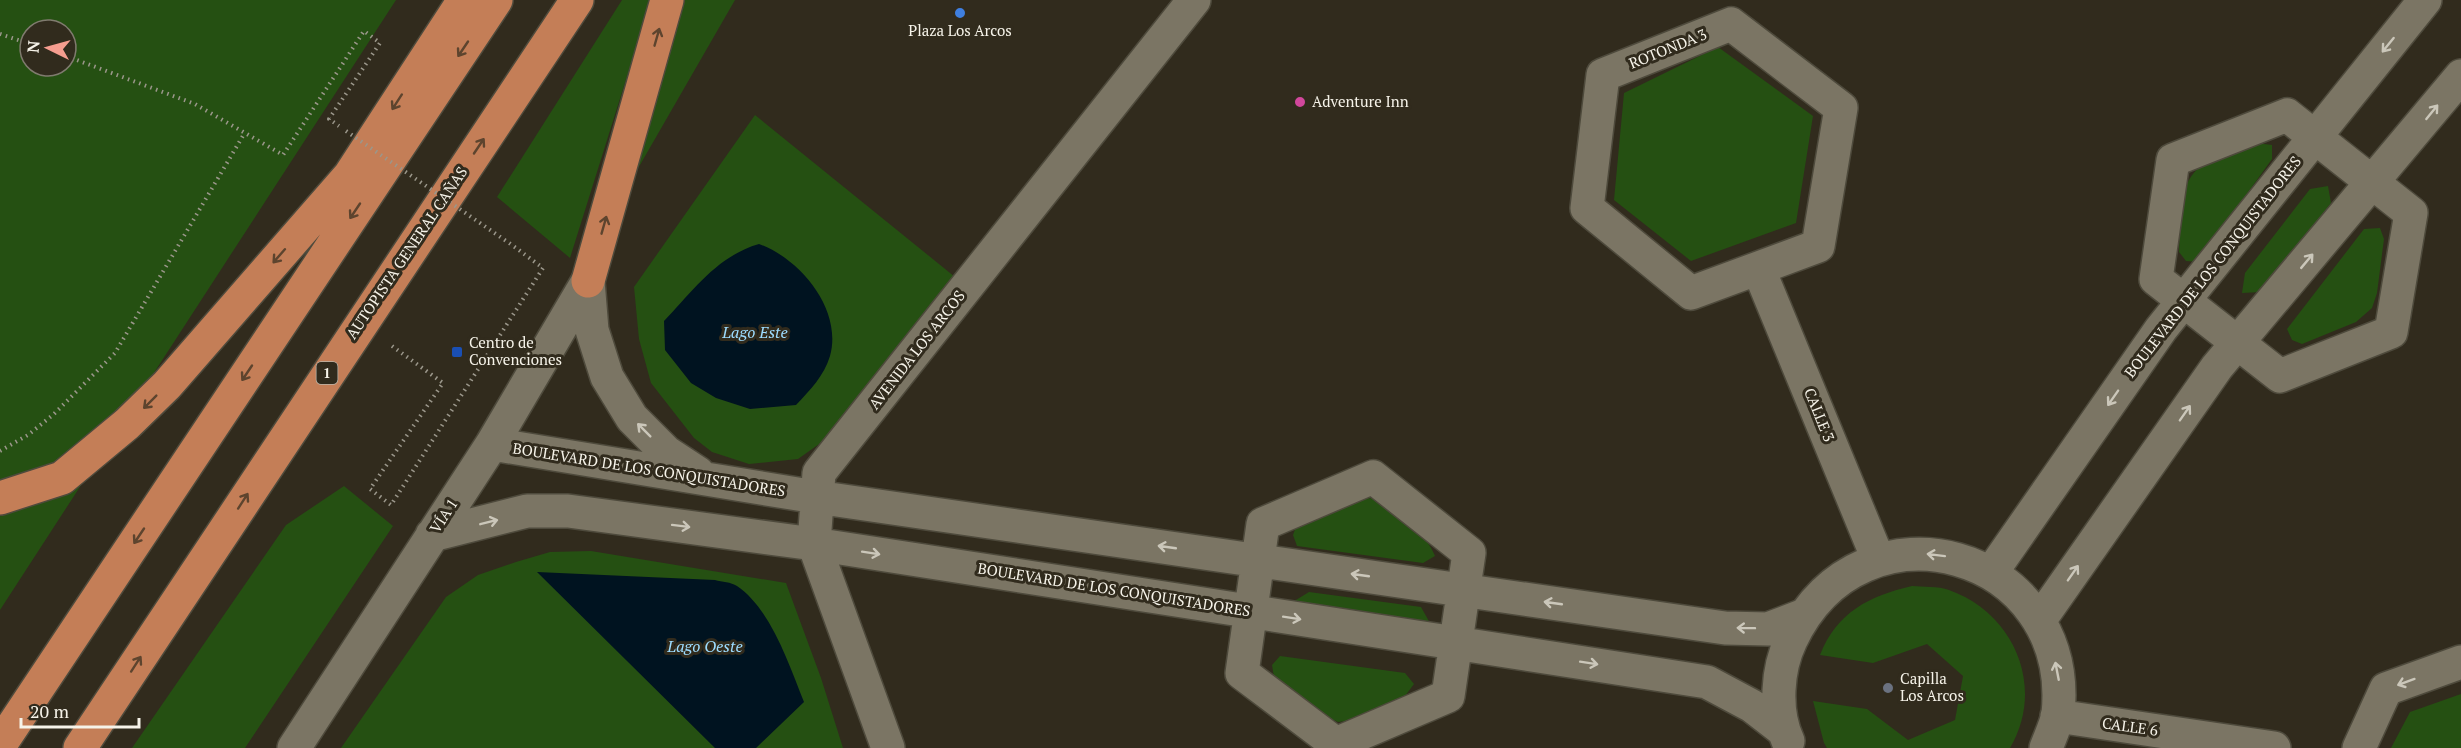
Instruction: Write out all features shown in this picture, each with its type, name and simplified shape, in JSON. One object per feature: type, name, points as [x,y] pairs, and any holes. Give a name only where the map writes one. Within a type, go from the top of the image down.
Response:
[{"type":"highway","points":[[0,498],[62,478],[127,424],[167,385],[350,176],[464,0]]},
{"type":"highway","points":[[0,745],[496,0]]},
{"type":"highway","name":"AUTOPISTA GENERAL CAÑAS","points":[[80,748],[360,322],[577,0]]},
{"type":"highway","points":[[588,281],[667,0]]},
{"type":"street","name":"AVENIDA LOS ARCOS","points":[[888,748],[814,544],[819,473],[1194,0]]},
{"type":"street","name":"BOULEVARD DE LOS CONQUISTADORES","points":[[1991,573],[2184,301],[2425,0]]},
{"type":"street","name":"ROTONDA 3","points":[[1731,24],[1841,108],[1818,246],[1759,270],[1691,293],[1587,208],[1604,75],[1731,24]]},
{"type":"street","points":[[2039,621],[2217,367],[2461,76]]},
{"type":"street","points":[[2287,115],[2373,182],[2411,213],[2391,332],[2280,376],[2156,279],[2173,160],[2287,115]]},
{"type":"street","name":"CALLE 3","points":[[1759,270],[1878,559]]},
{"type":"street","name":"VÍA 1","points":[[294,748],[492,444],[588,281]]},
{"type":"street","points":[[588,281],[592,330],[607,377],[632,418],[666,452],[706,478]]},
{"type":"street","name":"BOULEVARD DE LOS CONQUISTADORES","points":[[492,444],[816,497],[1725,628],[1768,629],[1802,616]]},
{"type":"street","points":[[1373,477],[1469,553],[1463,590],[1448,696],[1336,744],[1242,674],[1263,524],[1373,477]]},
{"type":"street","name":"BOULEVARD DE LOS CONQUISTADORES","points":[[432,535],[527,511],[568,511],[814,544],[1707,681],[1752,706],[1787,739]]},
{"type":"street","points":[[1787,739],[1779,690],[1785,652],[1802,616],[1835,581],[1878,559],[1917,553],[1955,557],[1991,573],[2018,594],[2039,621],[2053,651],[2059,683],[2057,716],[2046,748]]},
{"type":"street","points":[[2359,748],[2386,689],[2461,662]]},
{"type":"street","name":"CALLE 6","points":[[2057,716],[2274,748]]},
{"type":"path","points":[[78,60],[195,104],[283,155],[364,31],[380,43],[329,119],[543,268],[391,505],[370,489],[443,383],[360,322]]},
{"type":"path","points":[[0,34],[18,40]]},
{"type":"path","points":[[0,451],[28,435],[54,414],[115,353],[244,134]]},
{"type":"green space","points":[[0,0],[396,0],[0,610]]},
{"type":"green space","points":[[622,0],[651,0],[570,258],[497,197]]},
{"type":"green space","points":[[685,0],[735,0],[629,184]]},
{"type":"green space","points":[[1718,47],[1813,116],[1796,223],[1691,261],[1614,200],[1624,93]]},
{"type":"green space","points":[[755,115],[955,277],[829,437],[798,459],[749,464],[712,452],[694,438],[651,383],[639,339],[634,287]]},
{"type":"green space","points":[[2256,143],[2272,145],[2272,159],[2198,262],[2186,261],[2179,252],[2180,217],[2188,182],[2194,172],[2209,161]]},
{"type":"green space","points":[[2328,186],[2331,203],[2261,292],[2242,293],[2245,273],[2310,189]]},
{"type":"green space","points":[[2380,228],[2384,239],[2377,293],[2372,308],[2356,322],[2302,344],[2292,340],[2287,329],[2364,229]]},
{"type":"green space","points":[[344,486],[393,526],[245,748],[132,748],[286,525]]},
{"type":"green space","points":[[1371,498],[1409,521],[1424,538],[1435,556],[1423,563],[1297,546],[1293,535],[1297,524],[1350,500]]},
{"type":"green space","points":[[591,551],[786,583],[821,678],[843,748],[341,748],[446,597],[478,575],[516,562],[550,552]]},
{"type":"green space","points":[[1912,586],[1949,590],[1972,601],[1991,616],[2006,634],[2017,655],[2024,677],[2025,701],[2020,725],[2010,748],[1827,748],[1813,701],[1867,709],[1908,740],[1955,720],[1963,676],[1927,644],[1873,663],[1820,655],[1836,627],[1856,608],[1882,595]]},
{"type":"green space","points":[[1309,592],[1421,607],[1430,623],[1291,603]]},
{"type":"green space","points":[[1280,656],[1405,673],[1414,684],[1405,696],[1354,720],[1338,722],[1318,713],[1274,677],[1272,665]]},
{"type":"green space","points":[[2461,694],[2461,748],[2391,748],[2410,712]]},
{"type":"water","name":"Lago Este","points":[[759,244],[789,261],[814,288],[824,304],[830,321],[832,338],[830,356],[824,370],[796,405],[750,409],[716,398],[691,383],[665,350],[664,321],[718,266],[744,250]]},
{"type":"water","name":"Lago Oeste","points":[[537,572],[715,580],[735,585],[749,596],[769,623],[804,702],[756,748],[715,748]]},
{"type":"place","name":"Plaza Los Arcos","points":[[960,13]]},
{"type":"place","name":"Adventure Inn","points":[[1300,102]]},
{"type":"place","name":"Centro de Convenciones","points":[[457,352]]},
{"type":"place","name":"Capilla Los Arcos","points":[[1888,688]]}]
